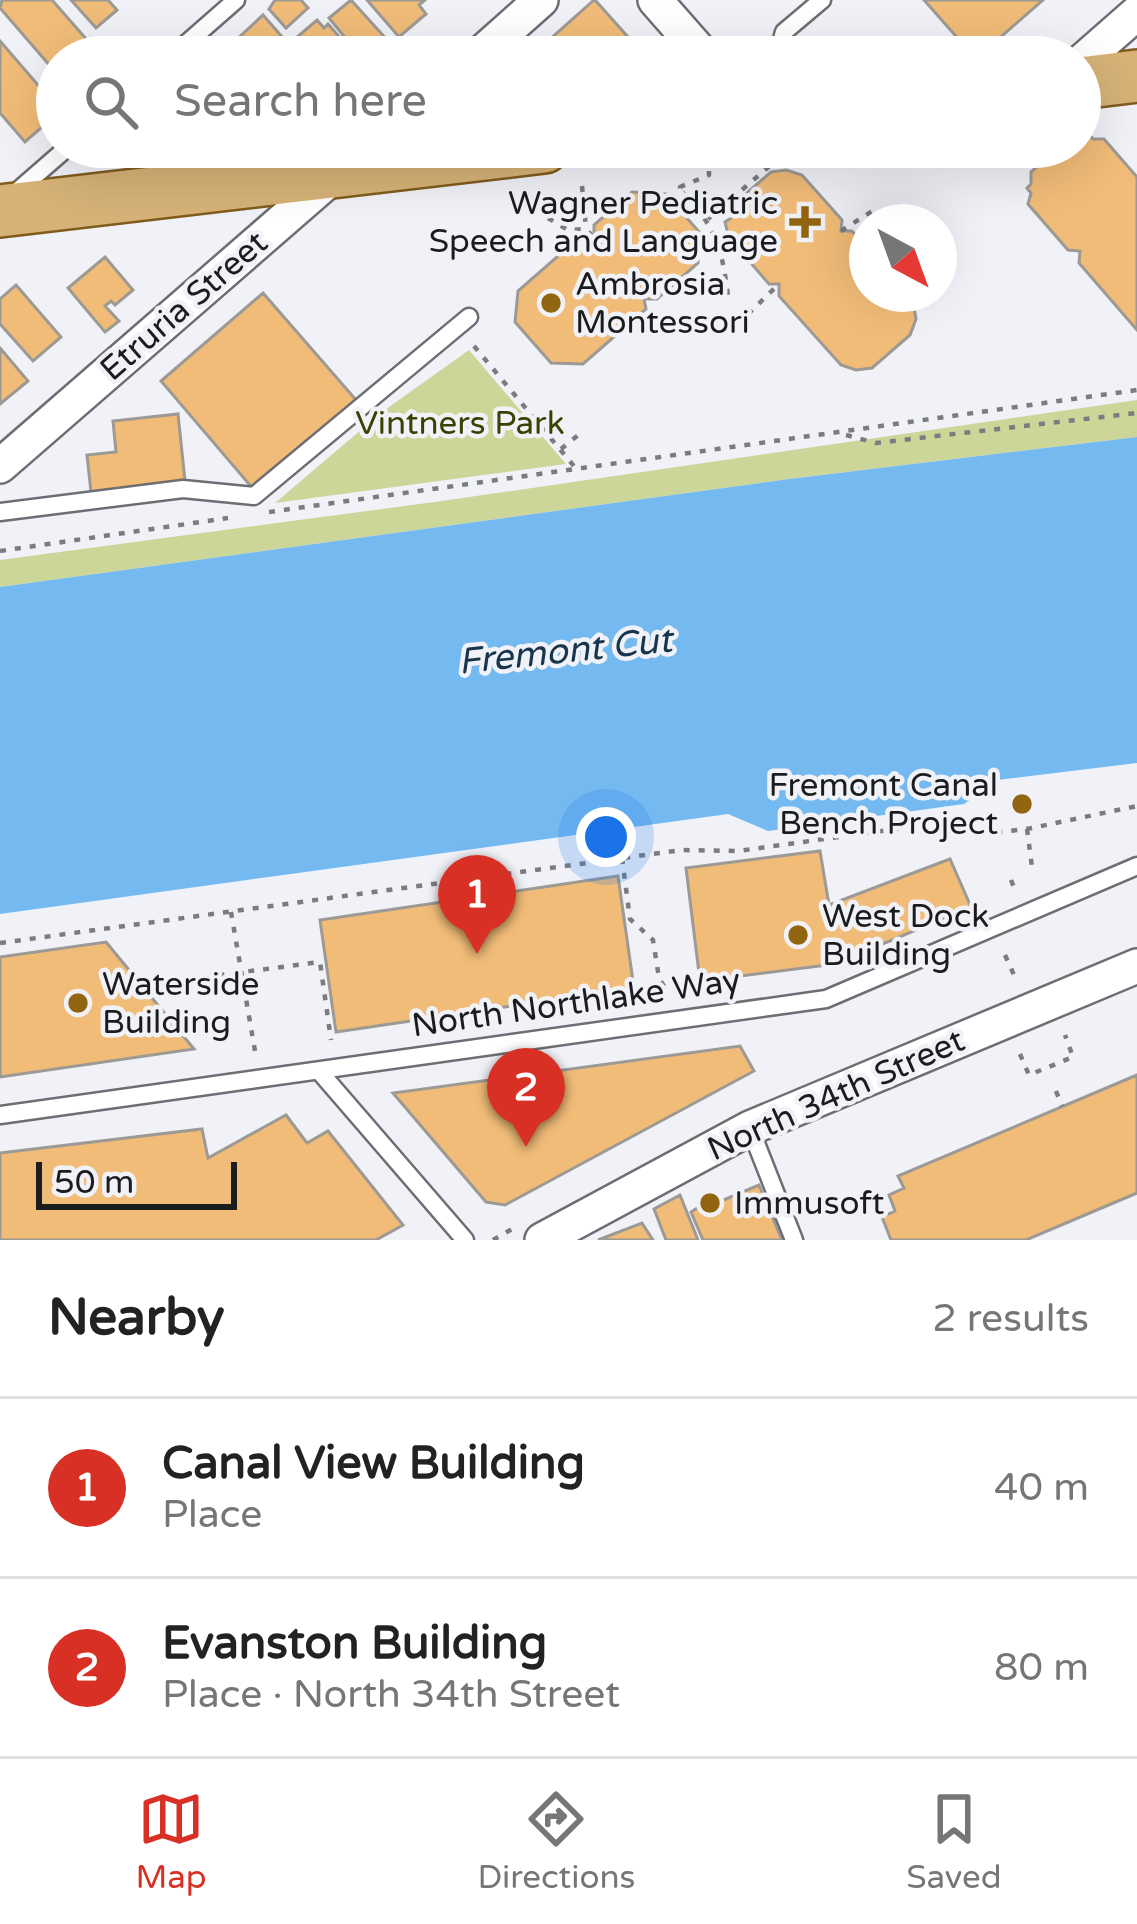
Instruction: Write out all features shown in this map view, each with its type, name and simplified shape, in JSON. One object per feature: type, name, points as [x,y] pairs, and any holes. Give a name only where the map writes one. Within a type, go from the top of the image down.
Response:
[{"type":"main road","points":[[1101,80],[1137,76]]},
{"type":"main road","points":[[0,209],[296,168]]},
{"type":"street","points":[[501,36],[541,0]]},
{"type":"street","points":[[655,0],[687,36]]},
{"type":"street","points":[[1101,45],[1137,13]]},
{"type":"street","name":"Etruria Street","points":[[0,466],[345,168]]},
{"type":"street","name":"North 34th Street","points":[[542,1240],[750,1128],[1137,966]]},
{"type":"lane","points":[[195,36],[236,0]]},
{"type":"lane","points":[[783,36],[822,0]]},
{"type":"lane","points":[[0,209],[45,168]]},
{"type":"lane","points":[[0,512],[183,489],[254,496],[469,317]]},
{"type":"lane","name":"North Northlake Way","points":[[0,1115],[826,999],[1137,866]]},
{"type":"lane","points":[[319,1071],[465,1240]]},
{"type":"lane","points":[[750,1128],[794,1240]]},
{"type":"path","points":[[708,219],[768,168]]},
{"type":"path","points":[[709,171],[680,187],[708,219],[723,256],[728,296]]},
{"type":"path","points":[[582,186],[586,229],[594,238]]},
{"type":"path","points":[[674,202],[685,192]]},
{"type":"path","points":[[548,218],[568,230],[586,229]]},
{"type":"path","points":[[841,231],[849,226]]},
{"type":"path","points":[[748,314],[779,284]]},
{"type":"path","points":[[474,346],[578,471]]},
{"type":"path","points":[[257,514],[1137,390]]},
{"type":"path","points":[[841,434],[877,443],[1137,412]]},
{"type":"path","points":[[561,449],[582,432]]},
{"type":"path","points":[[0,551],[235,517]]},
{"type":"path","points":[[0,943],[682,850],[738,851],[932,824],[1000,832],[1027,830],[1137,806]]},
{"type":"path","points":[[1027,830],[1032,867]]},
{"type":"path","points":[[622,858],[630,919],[653,940],[664,988]]},
{"type":"path","points":[[1011,880],[1020,903]]},
{"type":"path","points":[[231,912],[256,1051]]},
{"type":"path","points":[[1005,955],[1014,975]]},
{"type":"path","points":[[159,983],[320,962],[331,1040]]},
{"type":"path","points":[[1020,1054],[1029,1075],[1073,1057],[1065,1035]]},
{"type":"path","points":[[1056,1091],[1062,1106]]},
{"type":"green space","name":"Vintners Park","points":[[469,350],[566,464],[275,503],[382,412]]},
{"type":"green space","points":[[1137,400],[1137,437],[789,479],[0,587],[0,560]]},
{"type":"water","name":"Fremont Cut","points":[[1137,437],[1137,763],[997,780],[964,804],[768,831],[728,814],[0,914],[0,587],[789,479]]},
{"type":"building","points":[[2,0],[52,0],[84,36],[36,36],[36,50],[0,8]]},
{"type":"building","points":[[71,0],[108,0],[117,10],[96,28]]},
{"type":"building","points":[[275,0],[301,0],[308,8],[286,28],[269,9]]},
{"type":"building","points":[[351,0],[384,36],[344,36],[329,18]]},
{"type":"building","points":[[367,0],[425,0],[419,5],[426,14],[398,36]]},
{"type":"building","points":[[594,0],[627,36],[554,36]]},
{"type":"building","points":[[924,0],[1043,0],[1002,36],[956,36]]},
{"type":"building","points":[[263,15],[281,36],[240,36]]},
{"type":"building","points":[[317,20],[339,36],[298,36]]},
{"type":"building","points":[[0,41],[36,83],[36,132],[25,142],[0,113]]},
{"type":"building","points":[[1104,139],[1137,177],[1137,330],[1079,263],[1080,251],[1068,250],[1028,204],[1031,172],[1036,168],[1101,168]]},
{"type":"building","points":[[771,172],[802,175],[842,220],[841,231],[849,231],[849,312],[915,312],[910,335],[872,368],[841,365],[779,296],[779,284],[769,284],[729,238],[725,222],[731,218],[732,206]]},
{"type":"building","points":[[632,192],[666,194],[700,233],[698,263],[657,299],[644,299],[646,309],[583,364],[551,363],[515,322],[518,291],[581,236],[594,238],[594,225]]},
{"type":"building","points":[[105,257],[133,290],[115,305],[111,301],[105,306],[119,321],[105,332],[68,288]]},
{"type":"building","points":[[16,285],[61,337],[33,361],[0,324],[0,299]]},
{"type":"building","points":[[263,293],[357,401],[254,490],[161,381]]},
{"type":"building","points":[[0,348],[28,381],[0,404]]},
{"type":"building","points":[[178,414],[185,481],[91,492],[87,455],[116,452],[113,421]]},
{"type":"building","name":"West Dock Building","points":[[820,851],[829,905],[950,859],[971,907],[835,964],[700,981],[686,868]]},
{"type":"building","points":[[618,876],[634,988],[336,1032],[320,920]]},
{"type":"building","name":"Waterside Building","points":[[106,942],[194,1049],[0,1077],[0,957]]},
{"type":"building","points":[[740,1046],[754,1071],[505,1205],[486,1202],[393,1093]]},
{"type":"building","points":[[1137,1075],[1137,1193],[1026,1240],[891,1240],[882,1217],[895,1211],[889,1195],[904,1188],[898,1176]]},
{"type":"building","points":[[286,1115],[307,1143],[328,1131],[403,1225],[376,1240],[0,1240],[0,1153],[202,1129],[208,1158]]},
{"type":"building","points":[[759,1185],[782,1240],[703,1240],[691,1212],[711,1199],[714,1204]]},
{"type":"building","points":[[680,1195],[698,1240],[666,1240],[654,1209]]},
{"type":"building","points":[[642,1223],[653,1240],[598,1240]]},
{"type":"place","name":"Wagner Pediatric Speech and Language","points":[[805,222]]},
{"type":"place","name":"Ambrosia Montessori","points":[[551,303]]},
{"type":"place","name":"Fremont Canal Bench Project","points":[[1022,804]]},
{"type":"place","name":"West Dock Building","points":[[798,935]]},
{"type":"place","name":"Canal View Building","points":[[477,954]]},
{"type":"place","name":"Waterside Building","points":[[78,1003]]},
{"type":"place","name":"Evanston Building","points":[[526,1147]]},
{"type":"place","name":"Immusoft","points":[[710,1203]]}]
